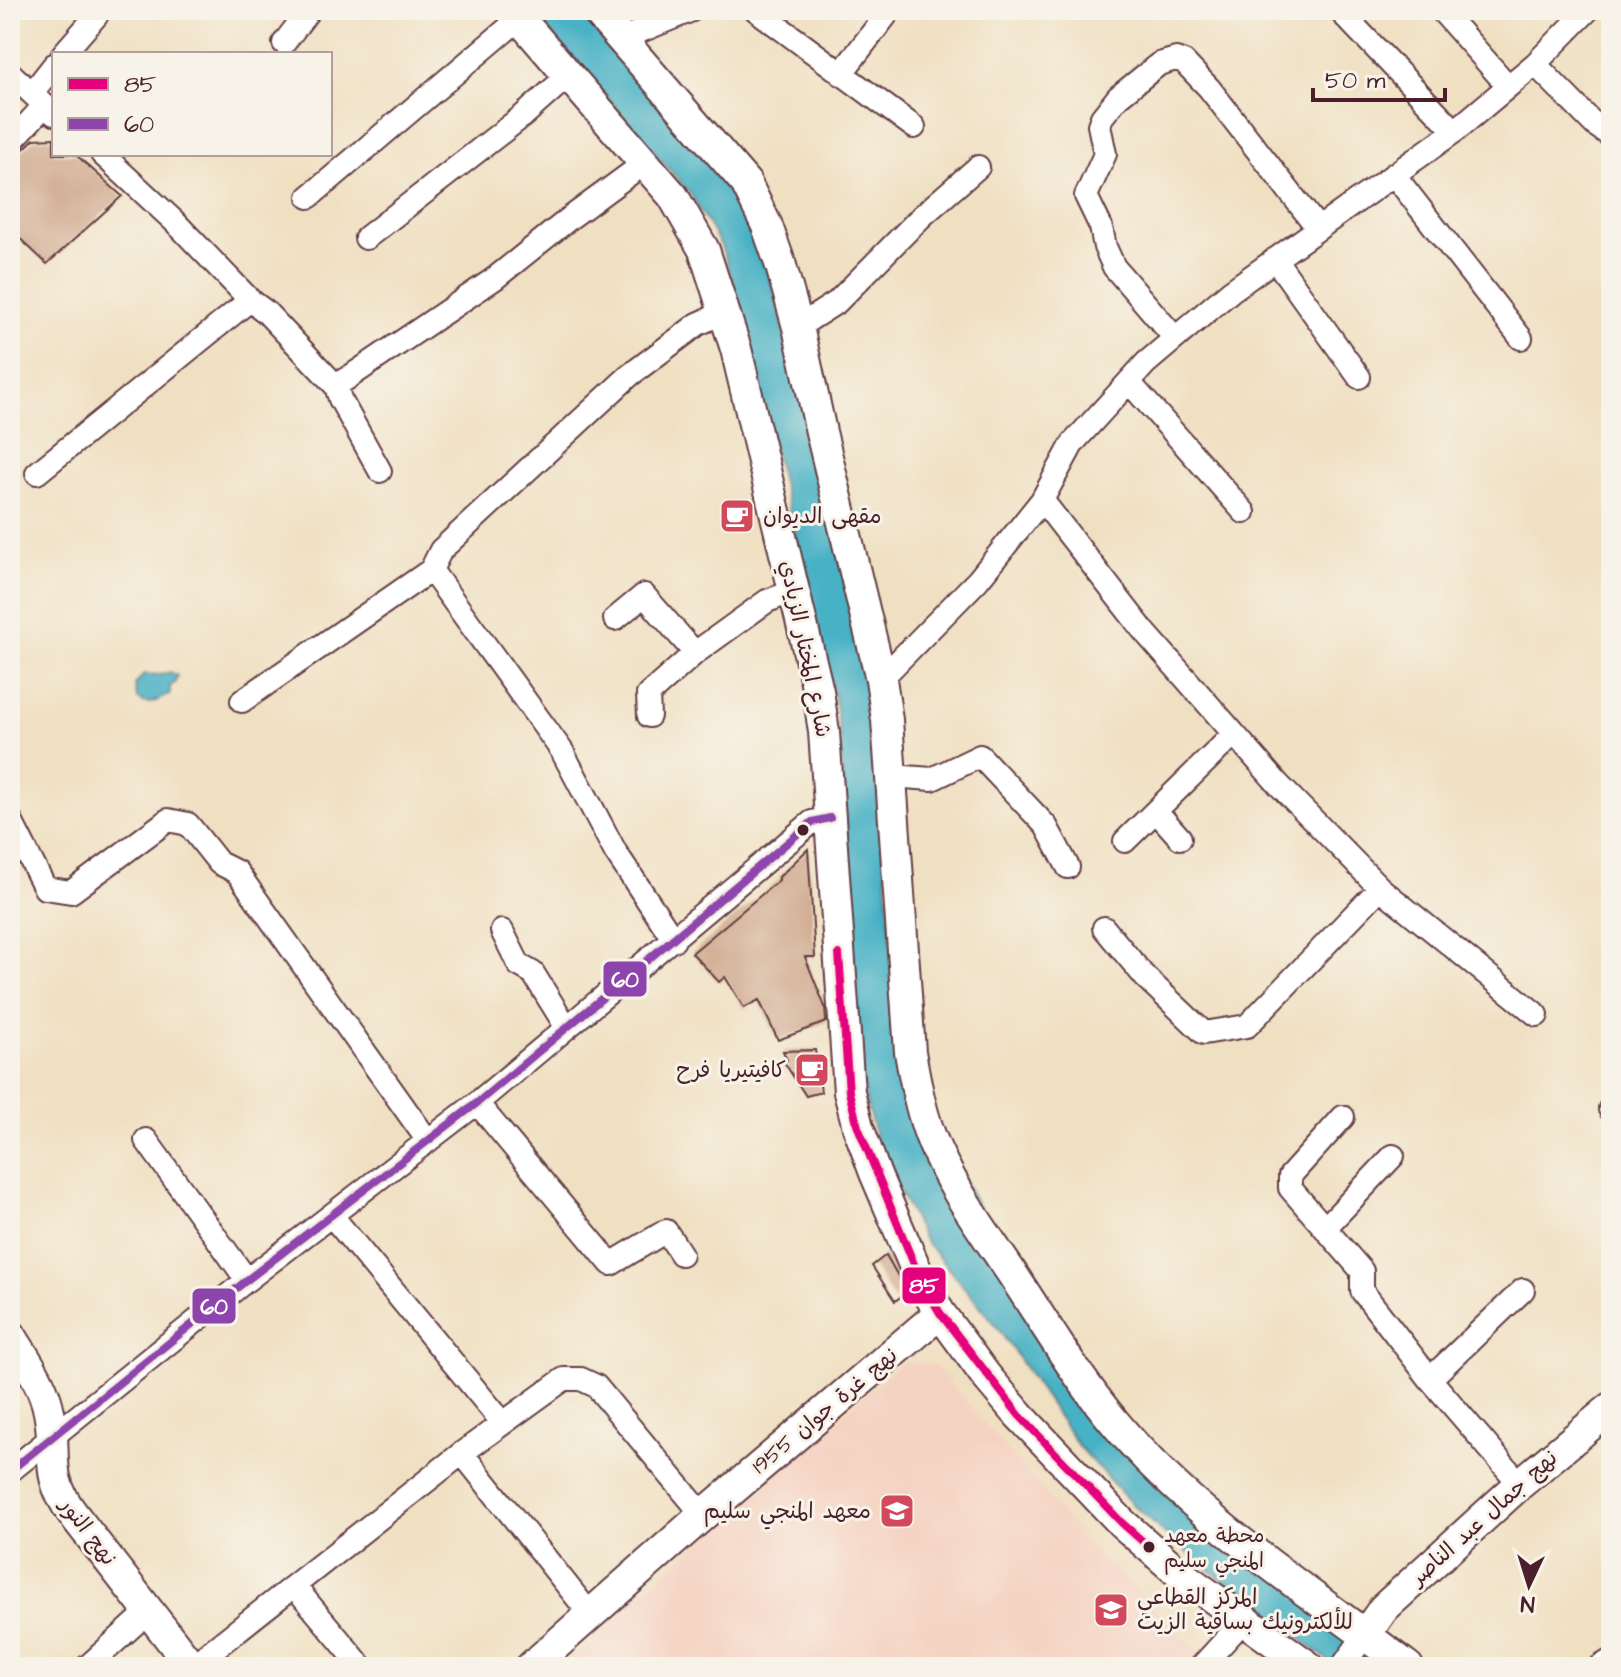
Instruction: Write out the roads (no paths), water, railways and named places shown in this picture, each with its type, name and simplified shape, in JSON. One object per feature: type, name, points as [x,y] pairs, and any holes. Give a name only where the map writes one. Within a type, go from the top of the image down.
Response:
[{"type":"street","points":[[284,43],[309,10]]},
{"type":"street","points":[[596,10],[746,183],[777,252],[798,327],[881,679],[887,720],[910,1052],[917,1091],[944,1166],[1019,1284],[1116,1424],[1154,1465],[1206,1512],[1363,1638],[1404,1666]]},
{"type":"street","points":[[621,39],[692,10]]},
{"type":"street","points":[[756,10],[914,127]]},
{"type":"street","points":[[841,74],[890,10]]},
{"type":"street","points":[[1339,10],[1455,131]]},
{"type":"street","points":[[1441,10],[1508,86]]},
{"type":"street","points":[[881,679],[978,580],[1042,500],[1073,443],[1146,363],[1317,227],[1395,176],[1455,131],[1535,64],[1588,10]]},
{"type":"street","points":[[309,197],[516,14]]},
{"type":"street","name":"شارع المختار الزيادي","points":[[516,14],[646,162],[691,225],[704,250],[725,312],[820,705],[849,1092],[880,1187],[920,1279],[940,1313],[1019,1415],[1122,1523],[1180,1574],[1309,1667]]},
{"type":"street","points":[[65,52],[97,15]]},
{"type":"street","points":[[1175,338],[1114,267],[1097,218],[1086,201],[1087,191],[1105,154],[1099,125],[1102,117],[1118,97],[1159,64],[1176,59],[1184,62],[1209,88],[1317,227]]},
{"type":"street","points":[[1535,64],[1595,125],[1611,136]]},
{"type":"street","points":[[10,143],[43,104],[52,72]]},
{"type":"street","points":[[10,73],[43,104]]},
{"type":"street","points":[[366,238],[524,115],[569,75]]},
{"type":"street","points":[[104,156],[175,222],[250,300],[266,312],[336,386],[340,399],[380,471]]},
{"type":"street","points":[[336,386],[494,279],[646,162]]},
{"type":"street","points":[[798,327],[837,302],[922,216],[978,167]]},
{"type":"street","points":[[1395,176],[1521,338]]},
{"type":"street","points":[[1275,259],[1359,377]]},
{"type":"street","points":[[37,473],[250,300]]},
{"type":"street","points":[[242,701],[431,570],[441,550],[607,395],[698,324],[725,312]]},
{"type":"street","points":[[1129,382],[1244,512]]},
{"type":"street","points":[[1042,500],[1143,630],[1233,735],[1380,888],[1537,1015]]},
{"type":"street","points":[[431,570],[562,751],[616,853],[674,940]]},
{"type":"street","points":[[649,716],[648,695],[695,653],[767,601],[794,591]]},
{"type":"street","points":[[615,619],[644,595],[695,653]]},
{"type":"street","points":[[1125,841],[1233,735]]},
{"type":"street","points":[[891,776],[932,779],[980,756],[1046,826],[1068,867]]},
{"type":"street","points":[[1156,811],[1180,838]]},
{"type":"street","points":[[10,1471],[247,1280],[477,1103],[812,822],[830,818]]},
{"type":"street","points":[[10,819],[45,888],[71,892],[168,820],[188,824],[219,863],[237,872],[428,1141]]},
{"type":"street","points":[[1104,928],[1145,977],[1204,1033],[1226,1031],[1247,1026],[1380,888]]},
{"type":"street","points":[[502,931],[519,965],[533,973],[567,1028]]},
{"type":"street","points":[[477,1103],[611,1264],[666,1231],[681,1254]]},
{"type":"street","points":[[1343,1117],[1290,1176],[1290,1188],[1362,1271],[1362,1291],[1430,1379],[1520,1484]]},
{"type":"street","points":[[146,1140],[247,1280]]},
{"type":"street","points":[[1325,1228],[1393,1156]]},
{"type":"street","points":[[332,1216],[502,1422]]},
{"type":"street","points":[[1430,1379],[1523,1290]]},
{"type":"street","name":"نهج غرة جوان 1955","points":[[531,1667],[940,1313]]},
{"type":"street","name":"نهج النور","points":[[10,1334],[44,1392],[50,1413],[54,1476],[64,1503],[191,1667]]},
{"type":"street","points":[[191,1667],[502,1422],[564,1379],[581,1379],[596,1386],[703,1515]]},
{"type":"street","name":"نهج جمال عبد الناصر","points":[[1363,1638],[1384,1608],[1520,1484],[1611,1408]]},
{"type":"street","points":[[462,1453],[590,1614]]},
{"type":"street","points":[[295,1587],[362,1667]]},
{"type":"street","points":[[87,1667],[149,1611]]},
{"type":"street","points":[[1201,1667],[1244,1620]]},
{"type":"street","points":[[1342,1667],[1363,1638]]},
{"type":"street","points":[[1600,1667],[1611,1660]]},
{"type":"water","points":[[531,10],[583,10],[739,196],[767,262],[873,692],[899,1056],[1061,1365],[1394,1667],[1337,1667],[1176,1544],[1132,1504],[1079,1447],[993,1321],[924,1240],[879,1150],[865,1097],[859,1053],[840,734],[835,699],[733,281],[721,246],[690,193]]},
{"type":"water","points":[[170,672],[177,676],[170,686],[170,694],[150,703],[137,698],[135,685],[144,674]]},
{"type":"place","name":"مقهى الديوان","points":[[737,516]]},
{"type":"place","name":"كافيتيريا فرح","points":[[812,1070]]},
{"type":"place","name":"معهد المنجي سليم","points":[[897,1511]]},
{"type":"place","name":"محطة معهد المنجي سليم","points":[[1149,1547]]},
{"type":"place","name":"المركز القطاعي للألكترونيك بساقية الزيت","points":[[1111,1610]]}]
